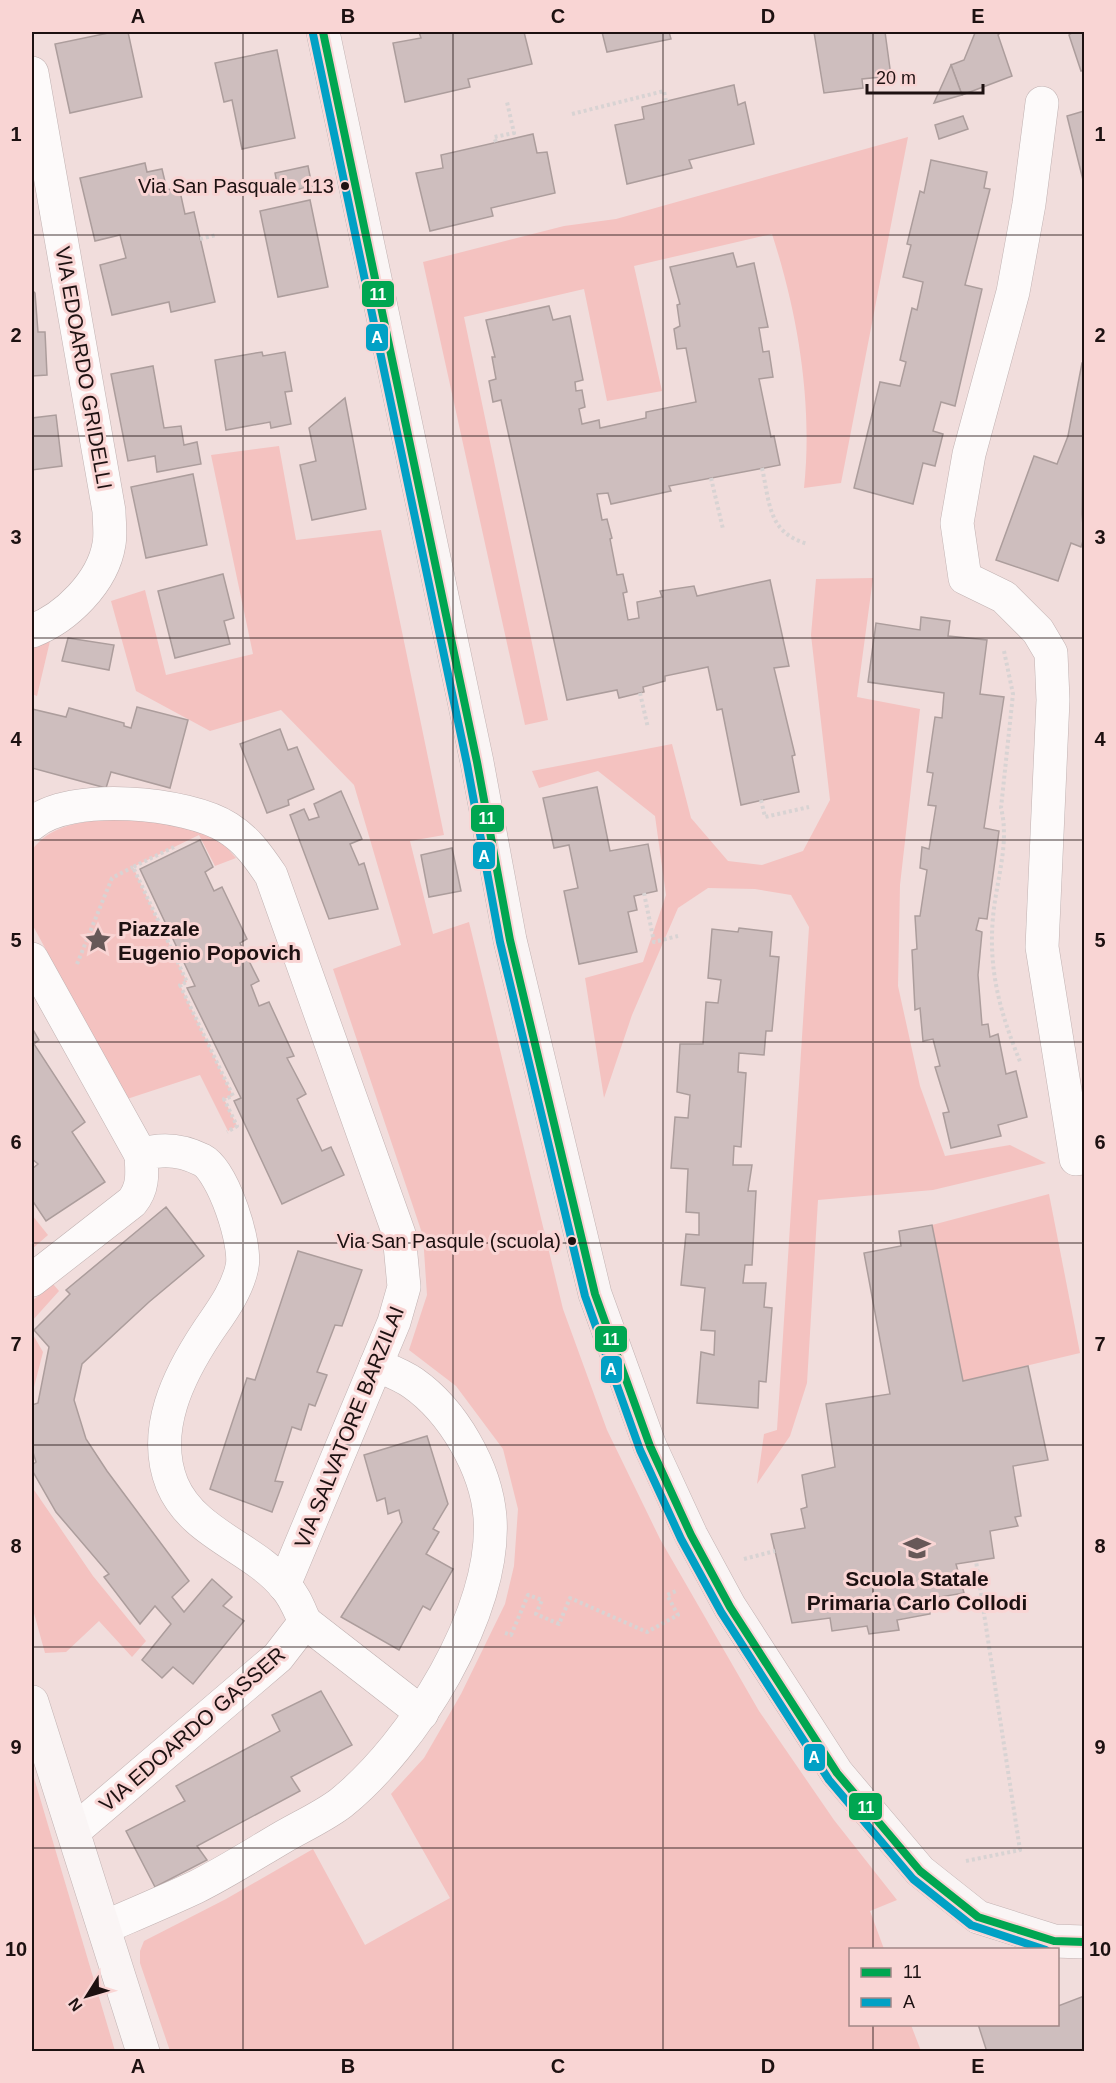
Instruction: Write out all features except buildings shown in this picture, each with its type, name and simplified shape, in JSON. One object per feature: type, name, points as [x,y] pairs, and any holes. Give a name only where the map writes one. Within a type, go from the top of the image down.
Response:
[{"type":"street","points":[[323,32],[475,751],[510,940],[595,1294],[650,1446],[691,1535],[730,1607],[837,1773],[920,1871],[978,1917],[1054,1941],[1084,1942]]},
{"type":"street","name":"VIA EDOARDO GRIDELLI","points":[[32,73],[108,501],[110,544],[99,570],[85,592],[66,612],[32,631]]},
{"type":"street","points":[[1041,103],[1029,204],[1013,292],[969,454],[957,523],[965,578],[1004,597],[1038,631],[1051,654],[1053,700],[1042,947],[1076,1159],[1084,1158]]},
{"type":"street","points":[[32,824],[64,808],[99,802],[144,805],[205,819]]},
{"type":"street","name":"VIA SALVATORE BARZILAI","points":[[205,819],[226,826],[251,845],[271,875],[399,1234],[404,1287],[394,1322],[284,1585]]},
{"type":"street","points":[[32,959],[141,1155],[142,1184],[132,1202],[32,1280]]},
{"type":"street","points":[[141,1155],[156,1150],[174,1150],[204,1161],[231,1207],[241,1236],[242,1267],[228,1302],[206,1334],[167,1413],[163,1441],[172,1484],[196,1520],[243,1551],[284,1585],[296,1601],[304,1622],[422,1713]]},
{"type":"street","points":[[105,1927],[197,1886],[340,1804],[384,1764],[422,1713],[459,1646],[481,1588],[490,1517],[482,1478],[465,1444],[429,1396],[411,1381],[376,1365]]},
{"type":"street","name":"VIA EDOARDO GASSER","points":[[74,1831],[278,1657],[295,1638],[304,1622]]},
{"type":"street","points":[[32,1702],[105,1927],[142,2052]]},
{"type":"path","points":[[572,114],[664,91],[666,101]]},
{"type":"path","points":[[496,142],[494,137],[514,133],[507,102]]},
{"type":"path","points":[[200,239],[216,235]]},
{"type":"path","points":[[762,468],[770,507],[780,531],[792,539],[807,544]]},
{"type":"path","points":[[711,478],[723,529]]},
{"type":"path","points":[[640,693],[648,728]]},
{"type":"path","points":[[761,800],[765,817],[809,807]]},
{"type":"path","points":[[50,994],[69,983],[112,878],[200,834],[205,819]]},
{"type":"path","points":[[133,867],[187,982],[180,985],[233,1096],[224,1099],[237,1126],[228,1131],[204,1161]]},
{"type":"path","points":[[644,893],[654,942],[678,936]]},
{"type":"path","points":[[732,1562],[775,1551]]},
{"type":"path","points":[[962,1862],[1020,1850],[976,1561]]},
{"type":"path","points":[[511,1635],[528,1595],[542,1600],[536,1614],[559,1624],[570,1598],[647,1632],[678,1615],[667,1595],[678,1589],[683,1599]]},
{"type":"shaded area","points":[[908,137],[841,483],[804,488],[806,424],[801,360],[789,296],[772,234],[634,266],[662,391],[607,401],[584,289],[464,317],[548,720],[525,725],[423,262],[564,226],[616,219]]},
{"type":"shaded area","points":[[279,446],[296,540],[381,530],[444,835],[410,841],[433,934],[469,922],[563,1309],[607,1430],[660,1539],[759,1711],[834,1820],[897,1900],[870,1911],[884,1948],[849,1948],[849,2026],[911,2026],[921,2051],[170,2051],[140,1963],[140,1951],[144,1941],[226,1899],[313,1849],[365,1945],[450,1898],[391,1794],[424,1758],[461,1694],[505,1604],[514,1566],[518,1509],[503,1449],[456,1386],[409,1350],[427,1295],[423,1236],[333,969],[401,945],[354,785],[281,710],[210,731],[136,691],[111,601],[145,590],[166,675],[253,654],[211,455]]},
{"type":"shaded area","points":[[873,578],[857,697],[920,709],[900,885],[898,986],[920,1086],[945,1156],[1010,1145],[1046,1163],[933,1190],[818,1200],[807,1383],[790,1436],[757,1484],[764,1434],[777,1430],[809,927],[791,895],[755,889],[708,888],[678,908],[632,1015],[604,1098],[585,978],[643,962],[666,895],[655,816],[598,771],[539,788],[532,771],[672,744],[691,818],[728,861],[762,865],[803,851],[830,800],[811,635],[816,579]]},
{"type":"shaded area","points":[[50,641],[37,696],[32,694],[32,648]]},
{"type":"shaded area","points":[[105,819],[146,821],[192,828],[219,840],[236,858],[215,866],[199,835],[133,867],[187,982],[180,985],[233,1096],[224,1099],[237,1126],[228,1131],[200,1075],[127,1099],[32,924],[32,850],[47,836],[64,827]]},
{"type":"shaded area","points":[[1049,1194],[1080,1353],[963,1381],[932,1225]]},
{"type":"shaded area","points":[[32,1215],[48,1235],[32,1249]]},
{"type":"shaded area","points":[[53,1284],[59,1291],[32,1321],[32,1301]]},
{"type":"shaded area","points":[[32,1333],[43,1352],[32,1395]]},
{"type":"shaded area","points":[[32,1487],[93,1576],[146,1641],[132,1657],[99,1621],[66,1652],[45,1653],[32,1606]]},
{"type":"shaded area","points":[[32,1771],[115,2051],[32,2051]]},
{"type":"transit line","name":"11","points":[[323,32],[477,762],[510,940],[595,1294],[650,1446],[691,1535],[730,1607],[837,1773],[920,1871],[978,1917],[1054,1941],[1084,1942]]},
{"type":"transit line","name":"A","points":[[313,34],[467,764],[500,942],[585,1296],[640,1450],[681,1539],[721,1612],[829,1780],[913,1879],[971,1925],[1040,1948]]},
{"type":"place","name":"Via San Pasquale 113","points":[[345,186]]},
{"type":"place","name":"Piazzale Eugenio Popovich","points":[[98,940]]},
{"type":"place","name":"Via San Pasqule (scuola)","points":[[572,1241]]},
{"type":"place","name":"Scuola Statale Primaria Carlo Collodi","points":[[917,1548]]}]
